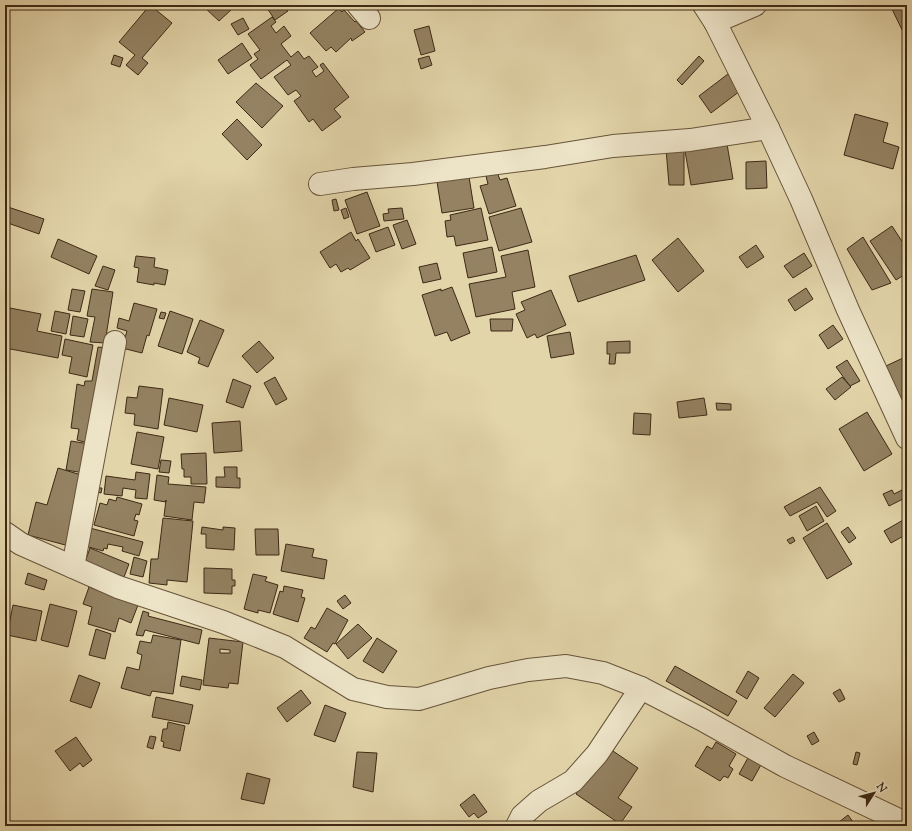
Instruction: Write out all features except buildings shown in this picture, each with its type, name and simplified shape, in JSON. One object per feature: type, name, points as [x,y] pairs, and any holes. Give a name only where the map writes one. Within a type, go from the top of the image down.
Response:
[{"type":"street","points":[[755,5],[710,14],[768,128],[801,199],[848,310],[907,438]]},
{"type":"street","points":[[320,184],[529,159],[613,146],[690,140],[768,128]]},
{"type":"street","points":[[73,567],[115,342]]},
{"type":"street","points":[[5,533],[21,544],[118,587],[223,622],[285,647],[353,689],[387,697],[419,699],[489,678],[528,670],[566,666],[603,672],[641,688],[701,718],[785,766],[907,824]]},
{"type":"street","points":[[517,826],[522,816],[539,801],[573,781],[597,754],[641,688]]}]
